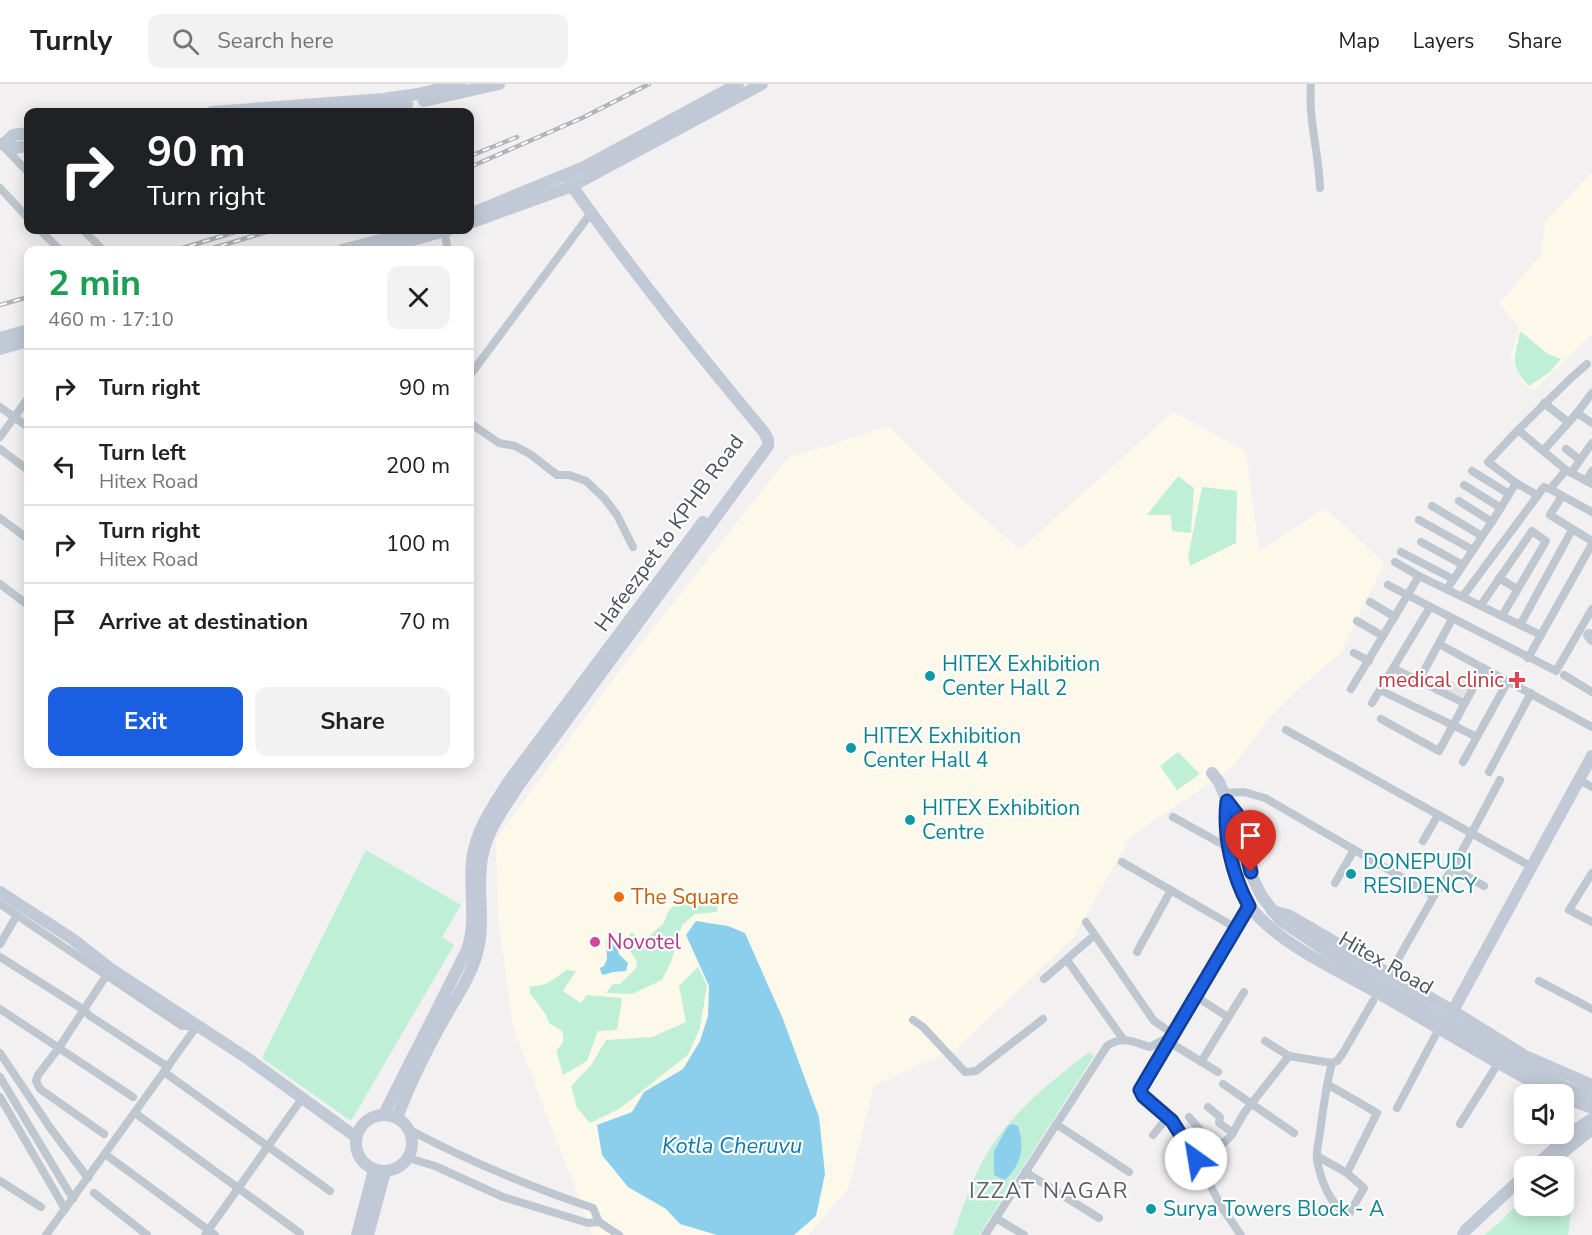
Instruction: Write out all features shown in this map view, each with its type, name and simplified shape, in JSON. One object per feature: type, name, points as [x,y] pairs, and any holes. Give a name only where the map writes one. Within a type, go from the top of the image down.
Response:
[{"type":"main road","points":[[358,108],[383,104],[417,93],[499,84]]},
{"type":"main road","points":[[474,213],[570,180],[738,84]]},
{"type":"main road","points":[[474,221],[570,180],[762,84]]},
{"type":"main road","points":[[298,108],[383,104]]},
{"type":"main road","points":[[2,143],[13,135],[24,134]]},
{"type":"main road","points":[[2,143],[15,148],[24,147]]},
{"type":"main road","name":"Hafeezpet to KPHB Road","points":[[356,1137],[366,1121],[384,1114],[467,950],[472,922],[472,860],[477,838],[487,817],[509,781],[732,483],[760,444],[764,432],[704,360],[591,213],[570,180]]},
{"type":"main road","points":[[357,246],[404,234]]},
{"type":"main road","points":[[392,246],[432,234]]},
{"type":"main road","points":[[0,338],[24,331]]},
{"type":"main road","points":[[0,349],[24,342]]},
{"type":"main road","points":[[398,1118],[410,1084],[464,984],[477,955],[482,930],[482,860],[494,822],[760,459],[768,443],[764,432]]},
{"type":"main road","points":[[1450,1016],[1592,756]]},
{"type":"main road","name":"Hitex Road","points":[[1212,773],[1237,814],[1251,872],[1261,895],[1280,920],[1328,952],[1450,1016],[1520,1064],[1567,1088],[1589,1103]]},
{"type":"main road","name":"Hitex Road","points":[[1225,797],[1229,848],[1237,879],[1249,906],[1280,936],[1535,1084]]},
{"type":"main road","points":[[0,892],[36,922],[71,938],[111,969],[303,1097],[356,1137],[355,1145],[361,1160],[379,1171],[394,1170],[402,1165],[408,1158],[412,1139],[410,1130],[398,1118],[384,1114]]},
{"type":"main road","points":[[1272,911],[1288,915],[1389,975],[1450,1016],[1525,1056],[1592,1085]]},
{"type":"main road","points":[[1574,1100],[1589,1103],[1578,1128]]},
{"type":"main road","points":[[1546,1156],[1578,1128],[1592,1119]]},
{"type":"main road","points":[[1559,1156],[1592,1130]]},
{"type":"main road","points":[[357,1235],[379,1171]]},
{"type":"main road","points":[[368,1235],[379,1171]]},
{"type":"main road","points":[[1463,1235],[1514,1185]]},
{"type":"main road","points":[[1470,1235],[1514,1194]]},
{"type":"street","points":[[1311,84],[1309,106],[1320,188]]},
{"type":"street","points":[[2,143],[24,168]]},
{"type":"street","points":[[1,192],[24,214]]},
{"type":"street","points":[[474,370],[591,213]]},
{"type":"street","points":[[44,234],[56,246]]},
{"type":"street","points":[[87,234],[99,246]]},
{"type":"street","points":[[1537,495],[1488,462],[1544,403],[1590,363]]},
{"type":"street","points":[[1543,451],[1592,393]]},
{"type":"street","points":[[0,437],[24,403]]},
{"type":"street","points":[[1544,403],[1568,422]]},
{"type":"street","points":[[0,407],[24,424]]},
{"type":"street","points":[[1576,413],[1592,423]]},
{"type":"street","points":[[474,426],[499,443],[515,446],[530,454],[557,475],[569,475],[586,481],[617,515],[633,547]]},
{"type":"street","points":[[1518,430],[1568,472],[1589,482],[1592,471]]},
{"type":"street","points":[[1550,489],[1580,460],[1592,442],[1583,436]]},
{"type":"street","points":[[0,449],[24,467]]},
{"type":"street","points":[[1566,449],[1580,460]]},
{"type":"street","points":[[1472,471],[1509,494]]},
{"type":"street","points":[[1447,589],[1516,483]]},
{"type":"street","points":[[1464,485],[1501,508]]},
{"type":"street","points":[[1463,596],[1544,487],[1592,513]]},
{"type":"street","points":[[1528,658],[1592,543],[1550,515],[1562,496]]},
{"type":"street","points":[[1459,501],[1492,522]]},
{"type":"street","points":[[1431,506],[1482,536]]},
{"type":"street","points":[[0,518],[24,535]]},
{"type":"street","points":[[1419,520],[1473,550]]},
{"type":"street","points":[[1520,625],[1572,530]]},
{"type":"street","points":[[1481,605],[1532,531],[1546,541],[1502,616]]},
{"type":"street","points":[[1421,542],[1463,565]]},
{"type":"street","points":[[1401,552],[1453,579]]},
{"type":"street","points":[[1395,562],[1419,576],[1541,634]]},
{"type":"street","points":[[1351,689],[1419,576]]},
{"type":"street","points":[[1499,579],[1517,589]]},
{"type":"street","points":[[0,584],[24,602]]},
{"type":"street","points":[[1388,585],[1556,671],[1588,635],[1592,609]]},
{"type":"street","points":[[1370,602],[1395,617]]},
{"type":"street","points":[[1372,703],[1430,607]]},
{"type":"street","points":[[1418,682],[1452,619]]},
{"type":"street","points":[[1357,621],[1383,636]]},
{"type":"street","points":[[1439,644],[1592,727]]},
{"type":"street","points":[[1354,653],[1369,661]]},
{"type":"street","points":[[1393,668],[1464,703]]},
{"type":"street","points":[[1381,719],[1439,751],[1484,668]]},
{"type":"street","points":[[1564,675],[1592,692]]},
{"type":"street","points":[[1463,762],[1508,681]]},
{"type":"street","points":[[1380,690],[1477,737]]},
{"type":"street","points":[[1489,772],[1531,693]]},
{"type":"street","points":[[1286,729],[1532,867]]},
{"type":"street","points":[[1389,975],[1434,896],[1453,868],[1500,780]]},
{"type":"street","points":[[1579,780],[1592,787]]},
{"type":"street","points":[[1225,797],[1258,795],[1358,855],[1434,896]]},
{"type":"street","points":[[1423,841],[1438,815]]},
{"type":"street","points":[[1173,816],[1229,848]]},
{"type":"street","points":[[1335,883],[1358,855]]},
{"type":"street","points":[[1122,862],[1236,928]]},
{"type":"street","points":[[1453,868],[1484,886]]},
{"type":"street","points":[[1592,873],[1569,910],[1592,922]]},
{"type":"street","points":[[1137,952],[1171,890]]},
{"type":"street","points":[[0,904],[17,915],[36,922],[106,976],[182,1026],[197,1026]]},
{"type":"street","points":[[1241,1235],[1222,1208],[1198,1162],[1168,1117],[1140,1092],[1249,906]]},
{"type":"street","points":[[0,944],[17,915]]},
{"type":"street","points":[[1086,922],[1154,1021],[1201,1062],[1218,1072]]},
{"type":"street","points":[[1044,979],[1090,939]]},
{"type":"street","points":[[0,957],[84,1010],[330,1191]]},
{"type":"street","points":[[1066,960],[1123,1039]]},
{"type":"street","points":[[104,1134],[40,1089],[36,1081],[106,976]]},
{"type":"street","points":[[1539,981],[1592,1009]]},
{"type":"street","points":[[1201,1062],[1244,992]]},
{"type":"street","points":[[1195,996],[1228,1017]]},
{"type":"street","points":[[1317,1156],[1347,1173],[1364,1188],[1348,1214],[1334,1203],[1321,1175],[1317,1156],[1329,1082],[1335,1062],[1373,1001]]},
{"type":"street","points":[[0,1009],[133,1097]]},
{"type":"street","points":[[913,1020],[923,1027],[965,1072],[971,1073],[1043,1019]]},
{"type":"street","points":[[46,1235],[197,1026]]},
{"type":"street","points":[[1397,1108],[1435,1036]]},
{"type":"street","points":[[986,1235],[1107,1046],[1116,1040],[1123,1039],[1150,1047],[1171,1038]]},
{"type":"street","points":[[1265,1041],[1289,1056],[1335,1062]]},
{"type":"street","points":[[0,1053],[51,1129],[88,1178]]},
{"type":"street","points":[[1176,1176],[1217,1149],[1233,1133],[1252,1102],[1289,1056]]},
{"type":"street","points":[[1460,1124],[1494,1070]]},
{"type":"street","points":[[0,1077],[73,1199]]},
{"type":"street","points":[[1329,1082],[1377,1113],[1347,1173]]},
{"type":"street","points":[[1224,1084],[1294,1133]]},
{"type":"street","points":[[0,1097],[65,1209]]},
{"type":"street","points":[[105,1154],[210,1233],[303,1097]]},
{"type":"street","points":[[1209,1107],[1220,1117],[1219,1123],[1233,1133]]},
{"type":"street","points":[[135,1113],[300,1233]]},
{"type":"street","points":[[1190,1116],[1217,1149]]},
{"type":"street","points":[[1153,1135],[1168,1117]]},
{"type":"street","points":[[1056,1124],[1129,1172]]},
{"type":"street","points":[[410,1130],[453,1154],[525,1185],[593,1208],[599,1222],[616,1234]]},
{"type":"street","points":[[408,1158],[435,1166],[503,1197],[588,1224],[599,1222]]},
{"type":"street","points":[[1025,1172],[1099,1218]]},
{"type":"street","points":[[0,1181],[41,1207]]},
{"type":"street","points":[[94,1193],[147,1235]]},
{"type":"street","points":[[996,1218],[1024,1235]]},
{"type":"shaded area","points":[[1592,173],[1592,334],[1535,389],[1528,388],[1522,382],[1511,357],[1519,328],[1499,303],[1541,255],[1545,222]]},
{"type":"shaded area","points":[[1173,412],[1246,451],[1259,551],[1325,508],[1384,563],[1341,653],[1297,690],[1269,718],[1233,767],[1130,837],[1074,937],[955,1050],[874,1085],[849,1188],[808,1235],[593,1235],[513,1027],[498,918],[496,839],[614,678],[788,458],[889,426],[967,504],[1020,550]]},
{"type":"shaded area","points":[[1461,676],[1472,681],[1463,698],[1442,687],[1446,679],[1457,683]]},
{"type":"green space","points":[[1520,331],[1548,354],[1561,359],[1550,372],[1529,386],[1515,365]]},
{"type":"green space","points":[[1178,476],[1194,488],[1191,533],[1172,531],[1171,515],[1147,515]]},
{"type":"green space","points":[[1202,487],[1237,491],[1236,543],[1190,566],[1188,557]]},
{"type":"green space","points":[[1178,752],[1200,774],[1177,790],[1160,766]]},
{"type":"green space","points":[[366,850],[461,905],[442,937],[454,945],[351,1121],[262,1058]]},
{"type":"green space","points":[[688,895],[692,899],[712,898],[718,903],[717,912],[695,914],[682,925],[671,962],[662,980],[632,994],[606,993],[613,984],[620,984],[637,967],[636,960],[626,945],[633,950],[637,946],[629,934],[633,933],[642,942],[663,924],[669,910]]},
{"type":"green space","points":[[698,967],[707,985],[700,1028],[688,1055],[619,1109],[590,1123],[577,1108],[571,1086],[592,1064],[606,1040],[652,1037],[686,1022],[679,986]]},
{"type":"green space","points":[[566,970],[576,971],[563,991],[581,1003],[587,995],[622,998],[617,1030],[598,1031],[587,1061],[563,1075],[556,1050],[563,1042],[562,1031],[549,1023],[530,993],[530,986],[545,984]]},
{"type":"green space","points":[[1089,1052],[1094,1056],[979,1235],[953,1235],[978,1170],[999,1135],[1041,1091]]},
{"type":"green space","points":[[1514,1207],[1514,1216],[1571,1216],[1568,1235],[1484,1235]]},
{"type":"water","name":"Kotla Cheruvu","points":[[696,921],[728,926],[745,933],[783,1019],[819,1117],[825,1174],[816,1216],[794,1235],[717,1235],[680,1224],[666,1209],[628,1187],[602,1155],[597,1125],[632,1112],[644,1092],[683,1069],[700,1041],[708,1016],[709,986],[686,935]]},
{"type":"water","points":[[609,937],[616,940],[619,954],[628,963],[626,971],[603,975],[600,968],[604,966],[607,959],[606,940]]},
{"type":"water","points":[[1012,1124],[1018,1126],[1021,1149],[1015,1168],[1005,1180],[994,1175],[994,1151],[1008,1126]]},
{"type":"railway","points":[[474,165],[582,118],[649,84]]},
{"type":"railway","points":[[474,154],[517,137]]},
{"type":"railway","points":[[189,246],[229,234]]},
{"type":"railway","points":[[220,246],[260,234]]},
{"type":"railway","points":[[0,305],[24,298]]},
{"type":"place","name":"HITEX Exhibition Center Hall 2","points":[[930,676]]},
{"type":"place","name":"medical clinic","points":[[1517,680]]},
{"type":"place","name":"HITEX Exhibition Center Hall 4","points":[[851,748]]},
{"type":"place","name":"HITEX Exhibition Centre","points":[[910,820]]},
{"type":"place","name":"DONEPUDI RESIDENCY","points":[[1351,874]]},
{"type":"place","name":"The Square","points":[[619,897]]},
{"type":"place","name":"Novotel","points":[[595,942]]},
{"type":"place","name":"Surya Towers Block - A","points":[[1151,1209]]},
{"type":"district","name":"IZZAT NAGAR","points":[[1049,1190]]},
{"type":"route","points":[[1196,1159],[1172,1121],[1143,1096],[1140,1090],[1249,906],[1237,879],[1229,848],[1225,818],[1227,801],[1237,814],[1251,872]]}]
